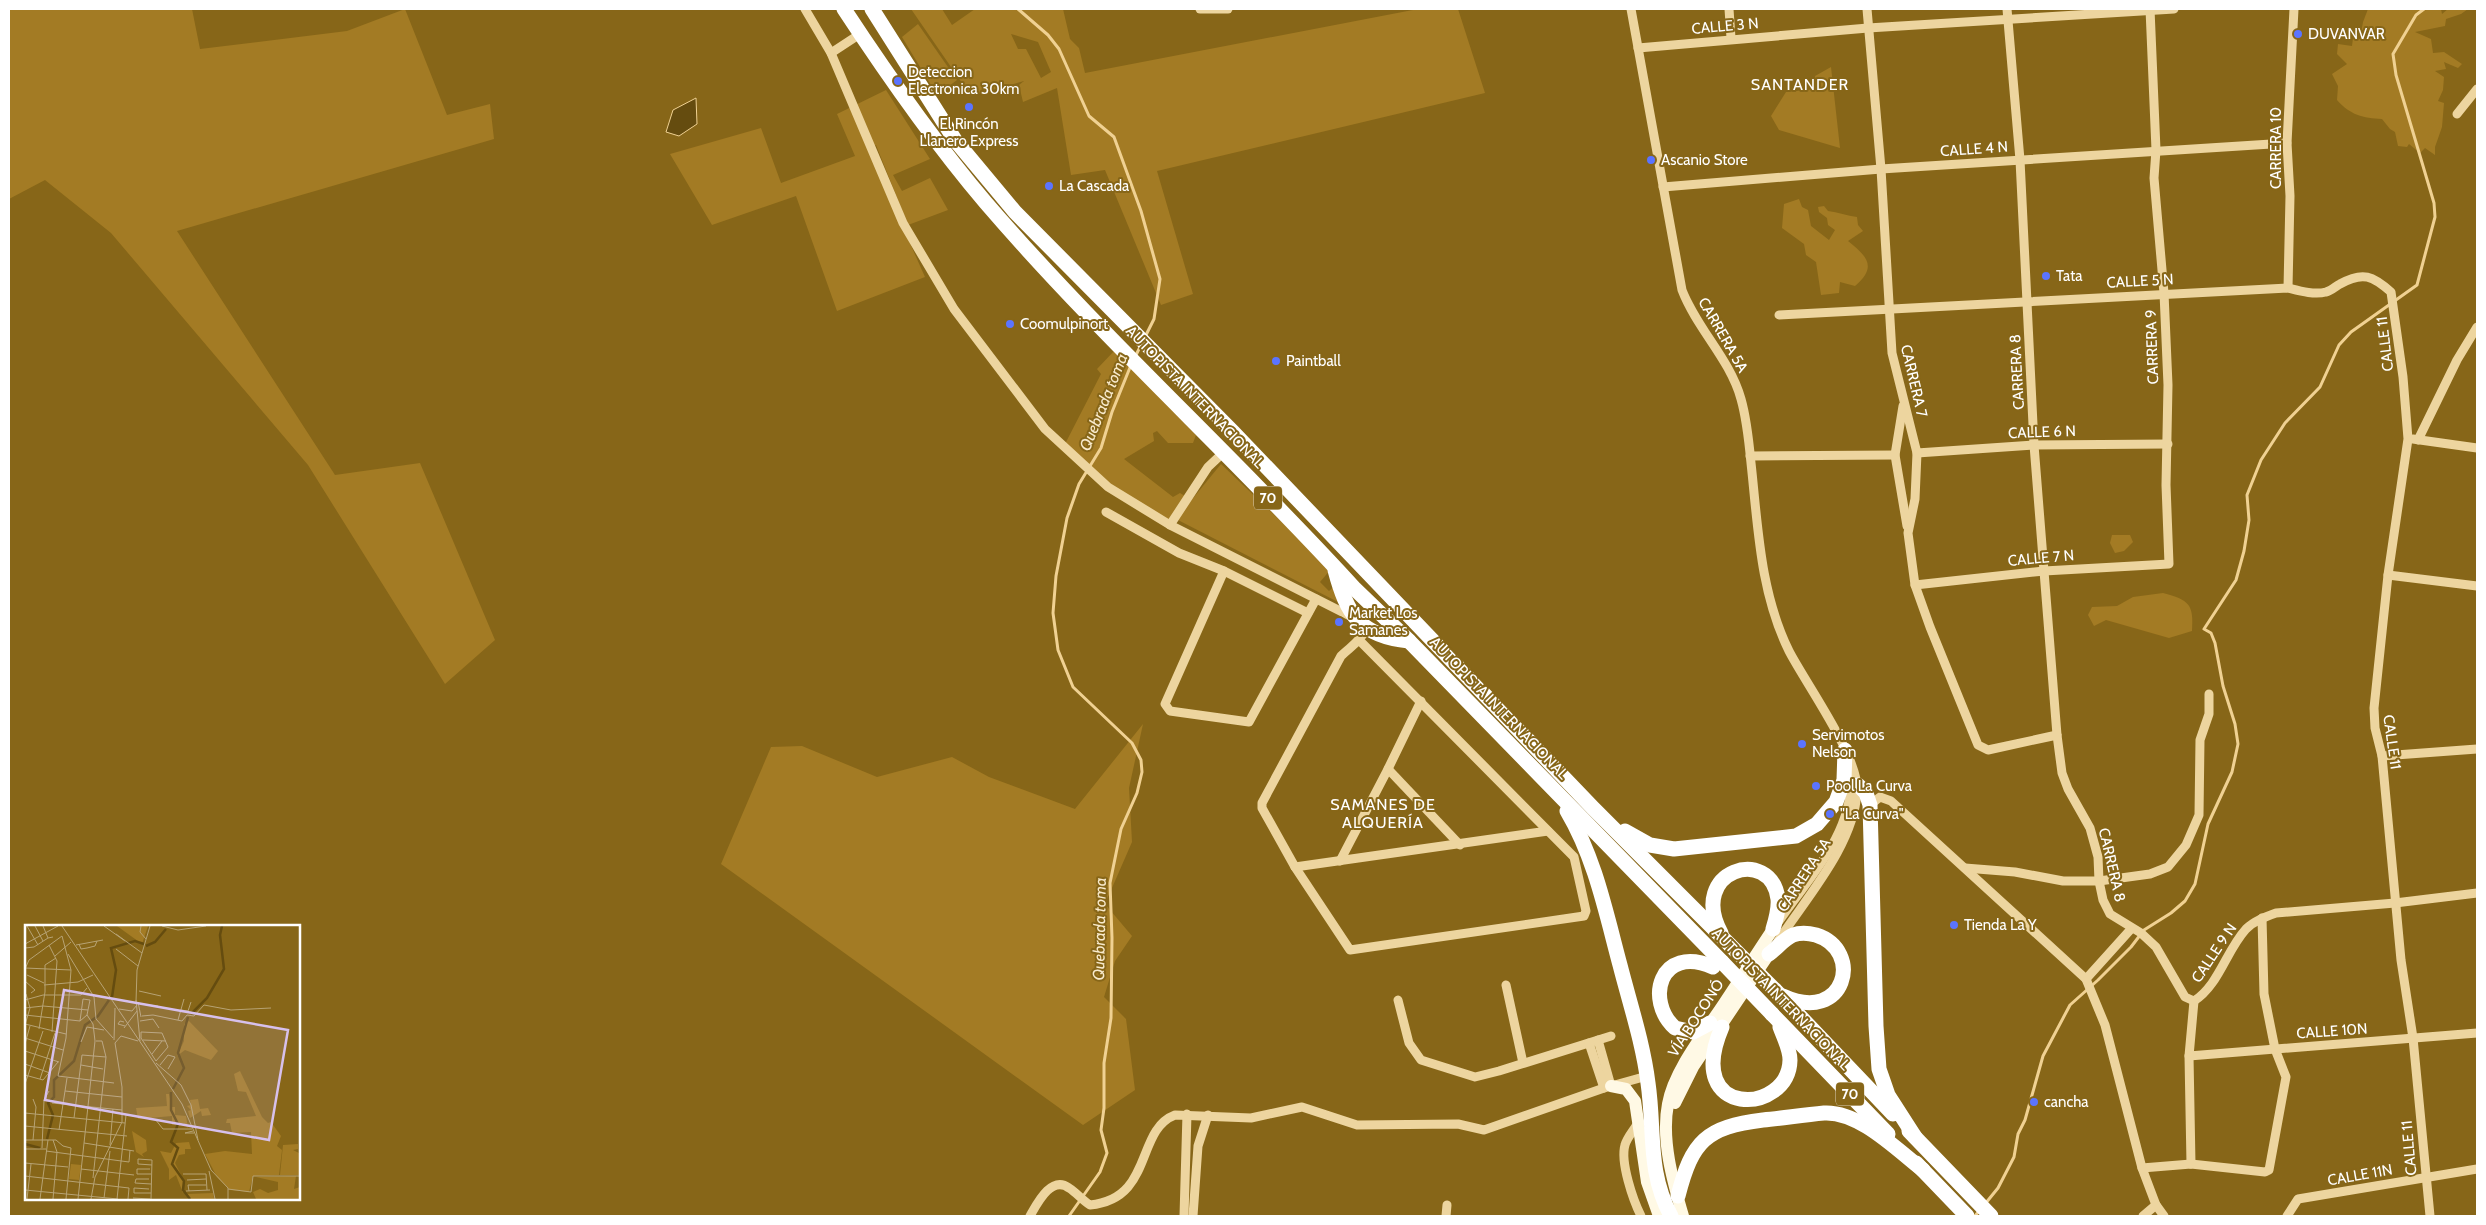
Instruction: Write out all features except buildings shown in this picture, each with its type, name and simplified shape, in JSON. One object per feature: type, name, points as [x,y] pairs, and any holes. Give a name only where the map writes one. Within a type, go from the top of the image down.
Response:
[{"type":"highway","name":"AUTOPISTA INTERNACIONAL","points":[[844,9],[922,122],[996,214],[1096,321],[1553,789],[1718,965],[1752,993],[1967,1216]]},
{"type":"highway","name":"AUTOPISTA INTERNACIONAL","points":[[872,9],[955,140],[1015,212],[1233,432],[1593,808],[1777,992],[1991,1216]]},
{"type":"highway","points":[[1334,566],[1344,599],[1361,630],[1387,638],[1409,641]]},
{"type":"highway","points":[[1593,808],[1639,840],[1661,848],[1696,848],[1788,838],[1812,828],[1836,802],[1844,780],[1845,750]]},
{"type":"highway","points":[[1858,785],[1866,793],[1870,805],[1877,1057],[1885,1089],[1915,1138]]},
{"type":"highway","points":[[1553,789],[1575,825],[1590,861],[1628,995],[1647,1076],[1654,1170],[1660,1192],[1671,1216]]},
{"type":"highway","points":[[1728,943],[1716,920],[1713,898],[1720,881],[1736,870],[1757,871],[1766,877],[1773,886],[1778,898],[1773,929]]},
{"type":"highway","points":[[1770,954],[1792,935],[1809,933],[1830,942],[1842,960],[1842,979],[1837,990],[1828,999],[1817,1004],[1806,1004],[1777,992]]},
{"type":"highway","points":[[1718,965],[1692,961],[1677,963],[1665,973],[1661,989],[1664,1011],[1675,1028],[1693,1032],[1716,1025],[1712,1058],[1715,1079],[1728,1094],[1739,1099],[1754,1100],[1764,1097],[1776,1089],[1789,1066],[1788,1047],[1774,1016]]},
{"type":"highway","points":[[1678,1196],[1685,1169],[1692,1156],[1704,1140],[1719,1129],[1736,1123],[1824,1113],[1844,1115],[1856,1120],[1923,1170]]},
{"type":"main road","name":"VÍA BOCONÓ","points":[[1683,1216],[1667,1132],[1676,1101],[1716,1025],[1773,929]]},
{"type":"main road","name":"VÍA BOCONÓ","points":[[1716,1025],[1770,954]]},
{"type":"main road","points":[[1607,1087],[1624,1088],[1631,1093],[1640,1121],[1647,1182],[1659,1216]]},
{"type":"street","points":[[805,9],[830,53],[903,223],[954,309],[1046,429],[1108,487],[1170,525],[1316,599],[1361,630],[1420,701],[1577,863],[1586,911],[1584,916],[1350,950],[1295,867],[1263,814],[1262,803],[1341,656],[1351,646],[1361,630]]},
{"type":"street","points":[[1200,9],[1228,9]]},
{"type":"street","name":"CARRERA 5A","points":[[1631,9],[1682,290],[1695,317],[1734,380],[1747,425],[1764,574],[1772,611],[1789,650],[1854,768],[1858,785],[1852,817],[1841,844],[1770,954]]},
{"type":"street","points":[[1729,9],[1731,38]]},
{"type":"street","name":"CARRERA 7","points":[[1866,9],[1881,169],[1892,353],[1903,404],[1918,453],[1915,499],[1908,533],[1915,585],[1978,745],[1988,750],[2056,735]]},
{"type":"street","name":"CARRERA 8","points":[[2007,9],[2020,160],[2034,445],[2056,735],[2062,773],[2090,828],[2098,857],[2099,881],[2103,900],[2110,914],[2131,929],[2141,933],[2156,947],[2186,997],[2194,1001]]},
{"type":"street","name":"CALLE 3 N","points":[[1638,48],[1731,38],[1868,28],[2174,9]]},
{"type":"street","name":"CARRERA 10","points":[[2288,288],[2290,196],[2287,143],[2294,9]]},
{"type":"street","name":"CARRERA 9","points":[[2150,10],[2156,150],[2154,178],[2164,293],[2168,385],[2166,485],[2169,564]]},
{"type":"street","points":[[830,53],[860,34]]},
{"type":"street","points":[[2457,114],[2477,90]]},
{"type":"street","name":"CALLE 4 N","points":[[1664,187],[1881,169],[2287,143]]},
{"type":"street","name":"CALLE 5 N","points":[[1779,315],[2164,293],[2288,288],[2307,293],[2327,292],[2355,277],[2377,279]]},
{"type":"street","name":"CALLE 11","points":[[2377,279],[2391,292],[2394,304],[2408,439],[2388,575],[2374,694],[2375,728],[2382,756],[2400,960],[2413,1038],[2430,1216]]},
{"type":"street","points":[[2418,440],[2457,360],[2477,328]]},
{"type":"street","points":[[1903,404],[1895,455],[1908,533]]},
{"type":"street","points":[[2408,439],[2477,448]]},
{"type":"street","name":"CALLE 6 N","points":[[1918,453],[2034,445],[2168,444]]},
{"type":"street","points":[[1170,525],[1208,466],[1224,452]]},
{"type":"street","points":[[1750,456],[1895,455]]},
{"type":"street","points":[[1106,512],[1180,553],[1224,570],[1308,613]]},
{"type":"street","name":"CALLE 7 N","points":[[1915,585],[2044,571],[2169,564]]},
{"type":"street","points":[[1224,570],[1165,704],[1170,711],[1249,722],[1316,599]]},
{"type":"street","points":[[2388,575],[2477,586]]},
{"type":"street","points":[[1965,868],[2015,872],[2063,881],[2099,881],[2150,874],[2168,868],[2186,845],[2200,815],[2200,740],[2209,714],[2209,694]]},
{"type":"street","points":[[1340,861],[1388,769],[1420,701]]},
{"type":"street","points":[[2382,756],[2477,748]]},
{"type":"street","name":"CARRERA 5A","points":[[1773,929],[1830,848],[1844,822],[1851,790],[1851,775],[1845,750]]},
{"type":"street","points":[[1388,769],[1460,845]]},
{"type":"street","points":[[1870,805],[1880,797],[1890,801],[2086,980],[2105,1025],[2142,1168],[2156,1205],[2164,1216]]},
{"type":"street","points":[[1295,867],[1548,831]]},
{"type":"street","name":"CALLE 9 N","points":[[2191,1164],[2189,1056],[2194,1001],[2208,989],[2246,929],[2262,918],[2276,913],[2395,903],[2477,893]]},
{"type":"street","points":[[2142,1168],[2191,1164],[2265,1172],[2270,1170],[2286,1077],[2275,1049],[2264,994],[2262,918]]},
{"type":"street","points":[[2086,980],[2131,929]]},
{"type":"street","points":[[1506,985],[1523,1063]]},
{"type":"street","points":[[1398,1000],[1409,1043],[1421,1060],[1475,1077],[1611,1036]]},
{"type":"street","name":"CALLE 10N","points":[[2189,1056],[2477,1033]]},
{"type":"street","points":[[1593,1042],[1607,1087]]},
{"type":"street","points":[[1030,1216],[1044,1193],[1057,1185],[1068,1186],[1090,1206],[1101,1204],[1120,1194],[1133,1184],[1151,1140],[1164,1119],[1188,1114],[1251,1118],[1302,1107],[1358,1125],[1458,1124],[1484,1130],[1607,1087],[1647,1076]]},
{"type":"street","points":[[1184,1216],[1188,1114]]},
{"type":"street","points":[[1193,1216],[1198,1146],[1208,1115]]},
{"type":"street","points":[[1640,1121],[1625,1145],[1630,1185],[1642,1216]]},
{"type":"street","name":"CALLE 11N","points":[[2287,1216],[2298,1199],[2477,1169]]},
{"type":"street","points":[[1630,1185],[1647,1182]]},
{"type":"street","points":[[1186,1183],[1196,1184]]},
{"type":"street","points":[[1446,1216],[1447,1205]]},
{"type":"street","points":[[2143,1216],[2156,1205]]},
{"type":"shaded area","points":[[9,9],[192,9],[200,49],[347,31],[405,9],[447,115],[490,104],[494,139],[177,231],[335,475],[420,463],[495,640],[445,684],[308,465],[111,233],[45,180],[9,199]]},
{"type":"shaded area","points":[[911,9],[942,9],[952,25],[975,9],[1063,9],[1070,39],[1079,48],[1085,73],[1418,9],[1458,9],[1485,93],[1157,171],[1193,294],[1161,305],[1105,170],[1071,175],[1057,88],[1023,102],[1019,85],[1024,81],[971,96]],"holes":[[[1011,34],[1038,42],[1051,72],[1041,78],[1026,49],[1018,49]]]},
{"type":"shaded area","points":[[2368,9],[2441,9],[2442,14],[2448,9],[2468,9],[2461,14],[2446,19],[2445,26],[2415,32],[2431,39],[2433,53],[2444,52],[2462,64],[2458,68],[2444,62],[2446,69],[2435,71],[2444,77],[2443,90],[2438,101],[2444,103],[2442,127],[2435,147],[2435,155],[2425,148],[2420,153],[2409,144],[2407,147],[2398,146],[2395,132],[2382,119],[2357,115],[2337,100],[2338,86],[2332,74],[2347,64],[2337,54],[2338,44],[2352,46],[2353,38],[2360,39]]},
{"type":"shaded area","points":[[918,24],[957,80],[937,95],[902,37]]},
{"type":"shaded area","points":[[1831,67],[1840,148],[1779,130],[1771,116],[1786,92],[1816,89],[1815,76]]},
{"type":"shaded area","points":[[886,90],[930,159],[893,175],[902,191],[930,178],[948,210],[908,225],[876,145],[868,149],[925,277],[837,311],[796,196],[712,225],[670,154],[761,128],[781,183],[855,156],[837,114]]},
{"type":"shaded area","points":[[696,98],[697,124],[679,136],[666,132],[673,110]]},
{"type":"shaded area","points":[[1799,199],[1802,207],[1808,210],[1811,226],[1829,240],[1835,230],[1828,225],[1827,218],[1819,212],[1818,207],[1824,206],[1828,211],[1857,217],[1858,225],[1863,231],[1848,241],[1865,257],[1868,268],[1862,279],[1855,286],[1840,282],[1839,293],[1821,295],[1816,262],[1806,255],[1804,244],[1782,228],[1784,204]]},
{"type":"shaded area","points":[[1115,350],[1196,435],[1193,443],[1168,443],[1157,431],[1153,433],[1154,441],[1124,459],[1173,497],[1180,493],[1185,496],[1168,522],[1113,487],[1065,444],[1101,374],[1097,369]]},
{"type":"shaded area","points":[[1221,464],[1331,569],[1320,582],[1329,591],[1337,584],[1340,603],[1176,519]]},
{"type":"shaded area","points":[[2112,535],[2130,535],[2133,542],[2124,551],[2115,553],[2110,543]]},
{"type":"shaded area","points":[[2163,593],[2179,598],[2188,604],[2192,615],[2192,631],[2169,638],[2106,620],[2094,626],[2088,615],[2092,607],[2117,606],[2133,597]]},
{"type":"shaded area","points":[[1143,724],[1129,788],[1132,842],[1105,904],[1132,936],[1115,961],[1104,997],[1126,1019],[1135,1090],[1083,1125],[721,864],[771,747],[802,746],[877,777],[952,757],[989,777],[1075,809]]},
{"type":"waterway","name":"Quebrada toma","points":[[1018,9],[1048,35],[1059,49],[1089,116],[1114,137],[1141,211],[1160,279],[1154,319],[1145,337]]},
{"type":"waterway","points":[[1985,1204],[1998,1188],[2014,1157],[2018,1134],[2025,1120],[2043,1056],[2070,1005],[2131,947],[2144,930],[2171,913],[2185,901],[2195,884],[2208,824],[2232,772],[2238,744],[2235,724],[2223,686],[2215,643],[2211,633],[2204,629],[2236,580],[2244,551],[2249,520],[2247,495],[2261,460],[2285,423],[2320,387],[2339,345],[2351,332],[2417,285],[2435,217],[2434,203],[2396,75],[2393,54],[2416,15],[2424,9]]},
{"type":"waterway","name":"Quebrada toma","points":[[1135,357],[1141,345]]},
{"type":"waterway","name":"Quebrada toma","points":[[1069,1216],[1100,1172],[1107,1153],[1101,1130],[1104,1108],[1104,1063],[1111,1018],[1112,938],[1110,883],[1121,829],[1137,793],[1142,772],[1141,760],[1132,743],[1073,687],[1058,650],[1053,613],[1056,576],[1067,518],[1079,484],[1101,448],[1112,412],[1131,365]]},
{"type":"waterway","points":[[1975,1216],[1979,1211]]},
{"type":"place","name":"DUVANVAR","points":[[2298,34]]},
{"type":"place","name":"Deteccion Electronica 30km","points":[[898,81]]},
{"type":"place","name":"El Rincón Llanero Express","points":[[969,107]]},
{"type":"place","name":"Ascanio Store","points":[[1651,160]]},
{"type":"place","name":"La Cascada","points":[[1049,186]]},
{"type":"place","name":"Tata","points":[[2046,276]]},
{"type":"place","name":"Coomulpinort","points":[[1010,324]]},
{"type":"place","name":"Paintball","points":[[1276,361]]},
{"type":"place","name":"Market Los Samanes","points":[[1339,622]]},
{"type":"place","name":"Servimotos Nelson","points":[[1802,744]]},
{"type":"place","name":"Pool La Curva","points":[[1816,786]]},
{"type":"place","name":"\"La Curva\"","points":[[1830,814]]},
{"type":"place","name":"Tienda La Y","points":[[1954,925]]},
{"type":"place","name":"cancha","points":[[2034,1102]]},
{"type":"district","name":"SANTANDER","points":[[1800,84]]},
{"type":"district","name":"SAMANES DE ALQUERÍA","points":[[1383,813]]}]
